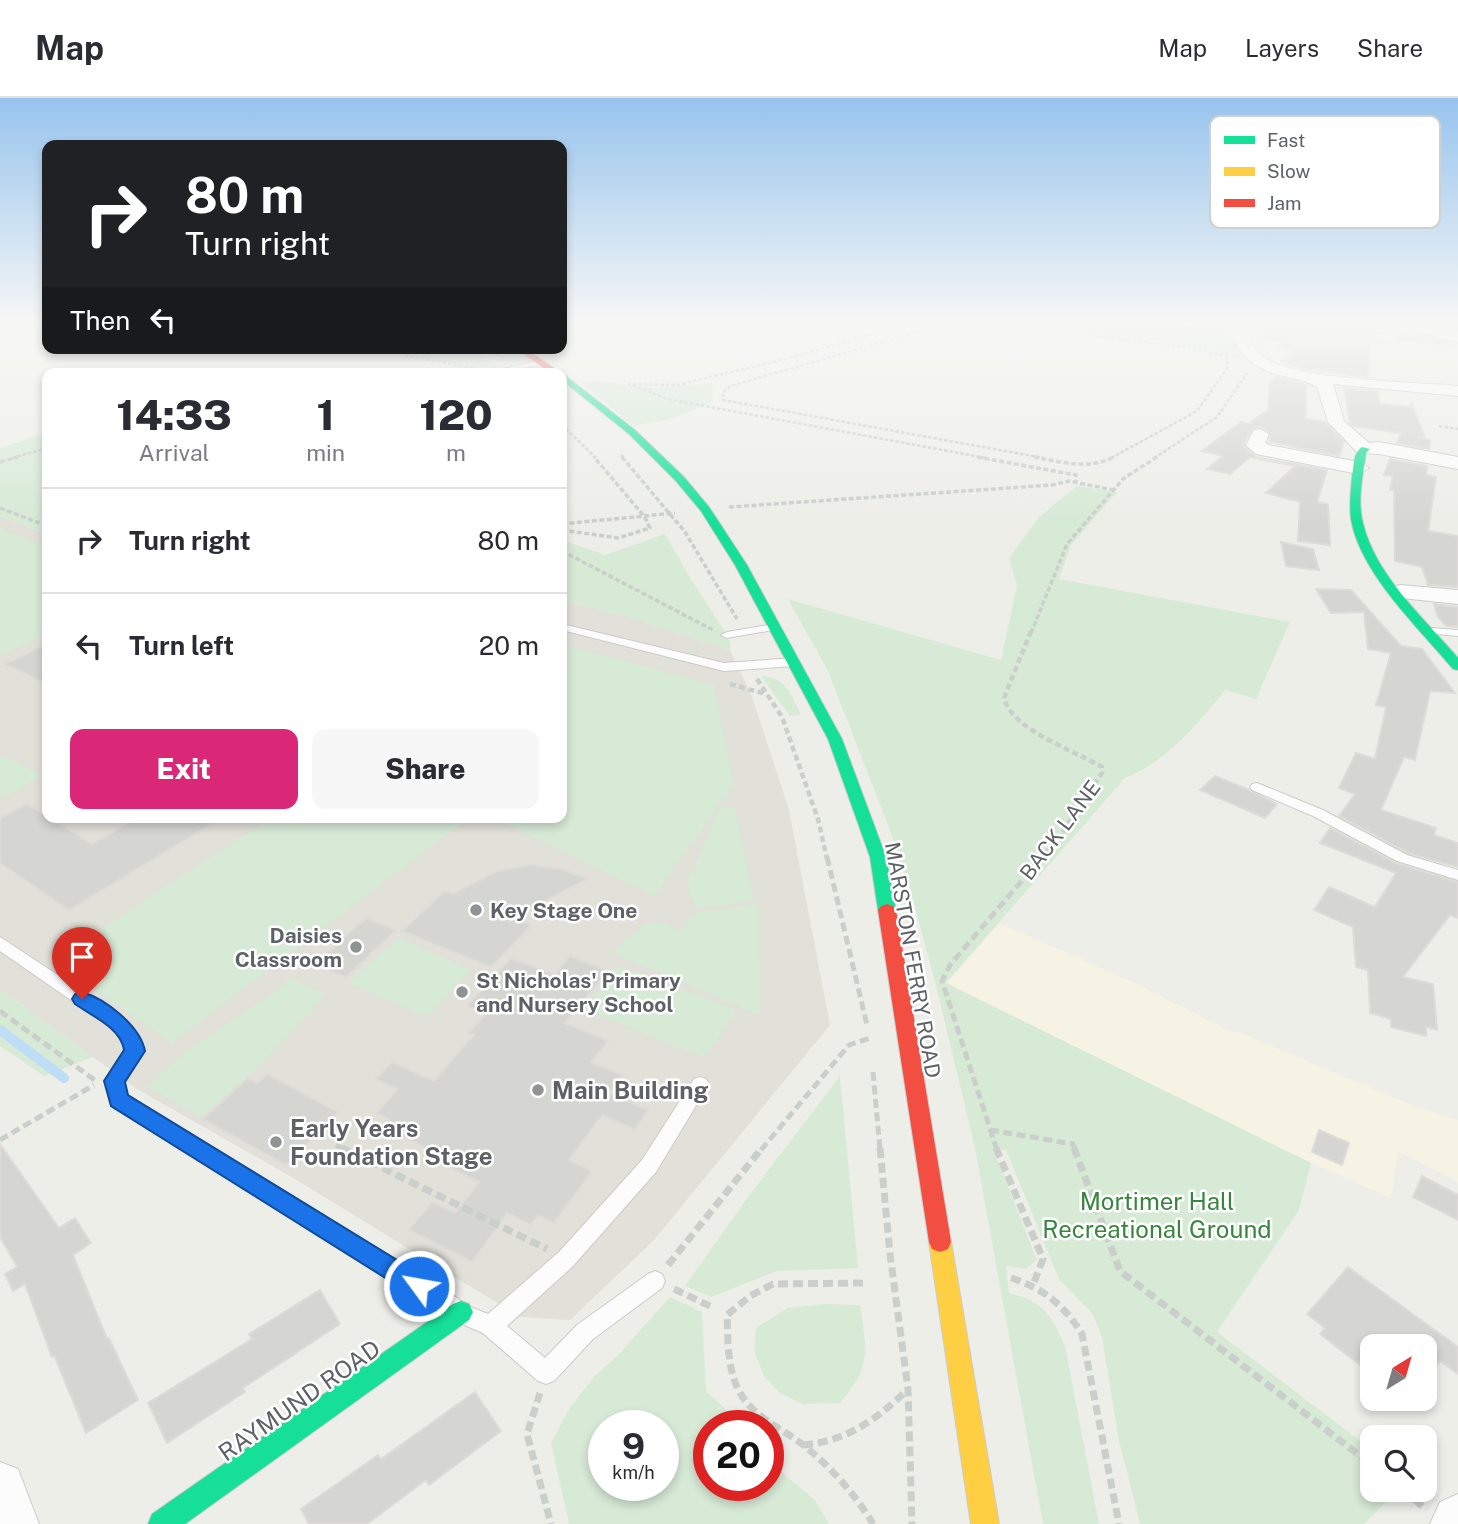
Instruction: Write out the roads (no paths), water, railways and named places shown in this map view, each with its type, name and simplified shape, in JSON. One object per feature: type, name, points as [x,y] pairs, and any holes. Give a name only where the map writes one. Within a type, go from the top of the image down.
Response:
[{"type":"main road","name":"MARSTON FERRY ROAD","points":[[578,389],[632,432],[680,480],[705,509],[741,565],[835,739],[878,857],[985,1524]]},
{"type":"main road","points":[[1365,449],[1361,452],[1359,468],[1359,530],[1376,562],[1458,666]]},
{"type":"main road","name":"RAYMUND ROAD","points":[[162,1524],[461,1312]]},
{"type":"street","points":[[1326,389],[1330,415],[1343,431],[1365,449],[1379,448],[1458,463]]},
{"type":"street","points":[[1431,389],[1458,391]]},
{"type":"street","points":[[1260,434],[1255,445],[1263,450],[1359,468]]},
{"type":"street","points":[[1400,592],[1458,597]]},
{"type":"street","points":[[0,1487],[13,1524]]},
{"type":"lane","points":[[733,634],[775,627]]},
{"type":"lane","points":[[567,628],[724,667],[794,662]]},
{"type":"lane","points":[[1431,631],[1458,633]]},
{"type":"lane","points":[[1257,787],[1318,813],[1402,858],[1458,875]]},
{"type":"lane","points":[[0,943],[123,1027],[133,1039],[135,1051],[114,1081],[119,1100],[461,1312],[491,1326],[546,1373],[585,1332],[655,1280]]},
{"type":"lane","points":[[491,1326],[566,1259],[649,1166],[699,1084]]},
{"type":"waterway","points":[[0,1030],[64,1078]]},
{"type":"place","name":"Key Stage One","points":[[476,910]]},
{"type":"place","name":"Daisies Classroom","points":[[356,947]]},
{"type":"place","name":"St Nicholas' Primary and Nursery School","points":[[462,992]]},
{"type":"place","name":"Main Building","points":[[538,1090]]},
{"type":"place","name":"Early Years Foundation Stage","points":[[276,1142]]},
{"type":"park label","name":"Mortimer Hall Recreational Ground","points":[[1157,1215]]}]
